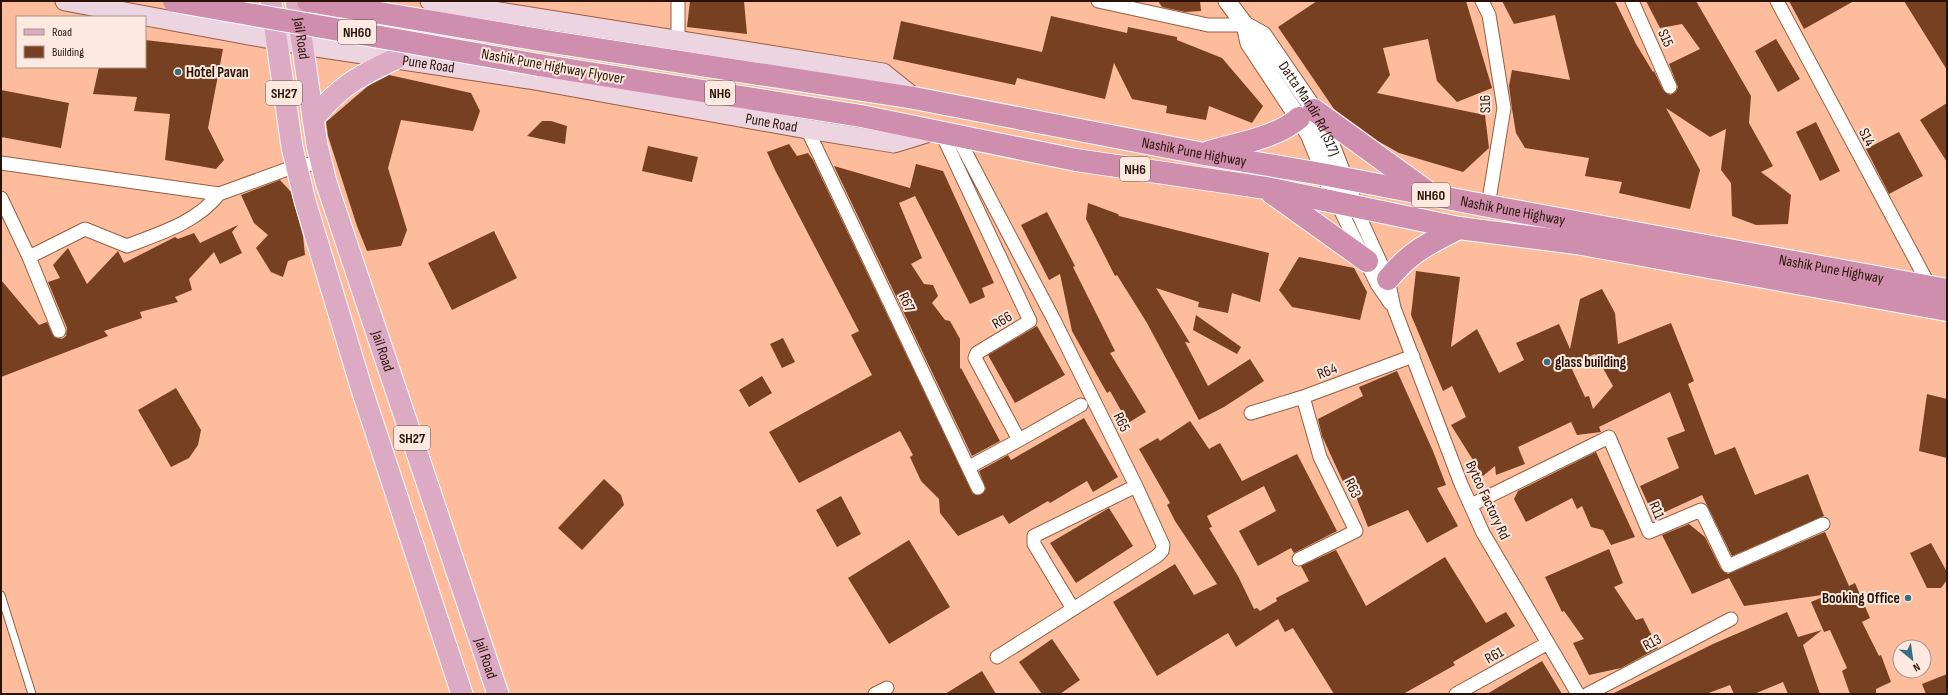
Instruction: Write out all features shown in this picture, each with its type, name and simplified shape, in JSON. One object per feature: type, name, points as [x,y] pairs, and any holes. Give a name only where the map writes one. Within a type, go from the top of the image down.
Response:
[{"type":"highway","name":"Nashik Pune Highway Flyover","points":[[174,1],[539,64],[861,116],[944,133]]},
{"type":"highway","name":"Nashik Pune Highway Flyover","points":[[308,1],[552,42],[914,98]]},
{"type":"highway","name":"Nashik Pune Highway","points":[[914,98],[1204,154],[1336,177],[1938,289]]},
{"type":"highway","points":[[1204,154],[1273,133],[1287,127],[1307,114],[1433,195]]},
{"type":"highway","name":"Nashik Pune Highway","points":[[944,133],[1076,160],[1266,188],[1459,228],[1576,243],[1947,310]]},
{"type":"highway","points":[[1266,188],[1367,261]]},
{"type":"highway","points":[[1388,279],[1402,262],[1416,250],[1459,228]]},
{"type":"main road","name":"Pune Road","points":[[65,1],[303,45],[529,79],[894,143],[944,133]]},
{"type":"main road","name":"Jail Road","points":[[271,1],[294,157],[362,390],[462,694]]},
{"type":"main road","name":"Jail Road","points":[[296,1],[321,163],[498,694]]},
{"type":"main road","points":[[430,1],[678,39],[883,73],[914,98]]},
{"type":"main road","points":[[313,119],[346,84],[360,75],[395,59]]},
{"type":"street","points":[[678,1],[678,39]]},
{"type":"street","points":[[1098,1],[1208,25],[1245,25]]},
{"type":"street","name":"Datta Mandir Rd (S17)","points":[[1227,1],[1245,25],[1249,43],[1307,114],[1309,134],[1336,177],[1346,205]]},
{"type":"street","name":"S16","points":[[1482,1],[1489,15],[1504,108],[1488,206]]},
{"type":"street","name":"S15","points":[[1632,1],[1670,87]]},
{"type":"street","name":"S14","points":[[1777,1],[1938,289]]},
{"type":"street","name":"R67","points":[[808,129],[978,488]]},
{"type":"street","name":"R65","points":[[944,133],[1048,311],[1162,540],[1162,551],[1157,556],[997,657]]},
{"type":"street","name":"R66","points":[[944,133],[1030,320],[977,353],[975,358],[1019,440]]},
{"type":"street","points":[[29,257],[85,229],[127,246],[180,226],[209,206],[219,194],[294,157],[321,163]]},
{"type":"street","points":[[1,163],[219,194]]},
{"type":"street","points":[[1,198],[29,257],[59,331]]},
{"type":"street","name":"Bytco Factory Rd","points":[[1346,205],[1377,284],[1394,308]]},
{"type":"street","name":"Bytco Factory Rd","points":[[1346,205],[1388,279],[1394,308],[1461,484],[1483,533],[1578,694]]},
{"type":"street","points":[[1030,320],[1048,311]]},
{"type":"street","name":"R64","points":[[1251,413],[1303,398],[1413,356]]},
{"type":"street","name":"R63","points":[[1299,559],[1356,531],[1320,457],[1303,398]]},
{"type":"street","points":[[968,467],[1081,405]]},
{"type":"street","name":"R11","points":[[1471,505],[1609,437],[1649,532],[1701,510],[1728,566],[1823,524]]},
{"type":"street","points":[[1073,609],[1034,544],[1034,536],[1136,486]]},
{"type":"street","name":"R13","points":[[1588,694],[1731,619]]},
{"type":"street","name":"R61","points":[[1456,694],[1548,643]]},
{"type":"street","points":[[875,694],[888,688]]},
{"type":"lane","points":[[1,595],[32,694]]},
{"type":"building","points":[[690,1],[744,1],[747,34],[687,27]]},
{"type":"building","points":[[1158,1],[1200,1],[1201,11],[1185,12],[1162,7]]},
{"type":"building","points":[[1317,1],[1466,1],[1492,88],[1457,102],[1437,81],[1428,39],[1383,48],[1390,75],[1377,93],[1485,115],[1489,148],[1463,172],[1399,153],[1378,141],[1334,109],[1278,27]]},
{"type":"building","points":[[1502,1],[1615,1],[1636,44],[1653,72],[1654,71],[1663,90],[1670,95],[1676,92],[1678,87],[1669,64],[1700,49],[1682,24],[1660,28],[1646,1],[1696,1],[1751,96],[1749,123],[1773,166],[1761,172],[1791,195],[1788,224],[1756,225],[1732,216],[1731,183],[1721,170],[1726,129],[1710,137],[1666,108],[1700,170],[1690,209],[1619,193],[1622,182],[1585,176],[1589,158],[1525,148],[1516,133],[1512,109],[1509,86],[1512,70],[1570,80],[1555,15],[1514,24]]},
{"type":"building","points":[[1789,1],[1854,1],[1804,29]]},
{"type":"building","points":[[1904,1],[1947,1],[1947,70]]},
{"type":"building","points":[[1051,16],[1127,33],[1128,27],[1177,37],[1177,40],[1222,58],[1263,106],[1252,123],[1209,106],[1206,120],[1166,113],[1167,106],[1132,99],[1114,63],[1105,99],[1017,78],[1015,85],[893,59],[901,21],[1042,52]]},
{"type":"building","points":[[1776,39],[1800,79],[1778,92],[1755,51]]},
{"type":"building","points":[[146,40],[223,49],[208,128],[224,160],[216,169],[165,160],[170,114],[134,111],[137,97],[93,94],[99,68],[146,68]]},
{"type":"building","points":[[389,75],[471,93],[480,111],[473,131],[401,120],[388,168],[407,230],[401,246],[367,251],[357,226],[328,136],[326,122],[368,86]]},
{"type":"building","points":[[1,90],[69,103],[61,148],[1,137]]},
{"type":"building","points":[[1947,103],[1947,162],[1920,120]]},
{"type":"building","points":[[542,121],[551,121],[567,126],[565,144],[527,136]]},
{"type":"building","points":[[1816,122],[1840,171],[1820,181],[1796,132]]},
{"type":"building","points":[[1899,132],[1923,176],[1889,194],[1866,149]]},
{"type":"building","points":[[789,144],[797,156],[808,153],[813,160],[973,494],[981,495],[986,489],[979,471],[1008,455],[1011,460],[1084,418],[1118,477],[1093,492],[1087,481],[1050,503],[1048,501],[1009,524],[1003,515],[958,536],[940,513],[939,499],[921,481],[910,457],[913,455],[900,431],[799,483],[769,432],[872,375],[851,335],[859,331],[767,152]]},
{"type":"building","points":[[648,146],[698,157],[692,182],[642,171]]},
{"type":"building","points":[[916,164],[943,171],[994,283],[982,288],[985,297],[970,304],[915,196],[899,203],[922,258],[911,264],[924,284],[933,285],[938,296],[932,303],[945,320],[950,321],[960,339],[960,369],[961,368],[1000,441],[972,456],[834,166],[910,188]]},
{"type":"building","points":[[280,180],[291,192],[303,236],[305,255],[288,261],[283,277],[271,272],[256,248],[268,235],[254,223],[241,195]]},
{"type":"building","points":[[1088,203],[1118,214],[1119,216],[1269,253],[1260,302],[1232,293],[1228,313],[1198,307],[1199,302],[1156,288],[1190,343],[1185,342],[1208,386],[1250,359],[1264,381],[1224,407],[1199,420],[1147,323],[1117,275],[1115,276],[1086,219]]},
{"type":"building","points":[[1047,212],[1075,266],[1073,267],[1115,351],[1110,353],[1146,412],[1128,423],[1110,391],[1107,393],[1072,331],[1060,274],[1049,280],[1021,225]]},
{"type":"building","points":[[238,225],[232,232],[242,253],[220,264],[214,252],[189,279],[192,290],[175,297],[178,302],[140,312],[142,318],[104,331],[108,336],[1,377],[1,280],[39,325],[47,322],[54,337],[62,339],[66,336],[67,328],[48,282],[60,278],[53,265],[68,248],[87,284],[118,251],[124,263],[175,237],[178,239],[194,233],[200,243]]},
{"type":"building","points":[[494,231],[517,278],[452,310],[428,263]]},
{"type":"building","points":[[1299,257],[1354,268],[1367,292],[1360,320],[1292,307],[1279,290]]},
{"type":"building","points":[[1416,271],[1460,277],[1451,347],[1477,329],[1499,373],[1524,360],[1516,343],[1559,324],[1570,349],[1580,299],[1602,289],[1615,313],[1618,344],[1671,323],[1694,381],[1688,384],[1715,455],[1735,447],[1755,495],[1808,474],[1824,516],[1732,556],[1702,495],[1654,517],[1640,486],[1679,468],[1667,438],[1685,431],[1670,392],[1599,427],[1601,432],[1577,435],[1571,422],[1518,447],[1525,464],[1496,475],[1495,466],[1483,476],[1451,425],[1466,417],[1452,386],[1443,391],[1411,315]],"holes":[[[1595,354],[1613,386],[1593,409],[1589,396],[1585,397],[1570,365]]]},
{"type":"building","points":[[1196,315],[1241,347],[1237,354],[1193,330]]},
{"type":"building","points":[[1037,326],[1065,375],[1015,403],[988,355]]},
{"type":"building","points":[[783,338],[795,362],[782,368],[770,344]]},
{"type":"building","points":[[1397,371],[1433,451],[1446,485],[1437,488],[1458,526],[1427,543],[1408,510],[1368,527],[1351,484],[1345,486],[1322,436],[1318,419],[1363,396],[1359,387]]},
{"type":"building","points":[[762,376],[772,393],[749,407],[739,390]]},
{"type":"building","points":[[176,388],[201,430],[198,445],[189,458],[171,467],[138,410]]},
{"type":"building","points":[[1927,394],[1947,399],[1947,458],[1919,451]]},
{"type":"building","points":[[1190,421],[1209,449],[1220,443],[1242,481],[1297,454],[1337,531],[1294,553],[1291,548],[1258,566],[1239,531],[1276,511],[1264,486],[1207,516],[1212,527],[1209,528],[1238,576],[1254,609],[1257,608],[1260,611],[1277,601],[1276,598],[1309,581],[1301,566],[1336,550],[1366,606],[1445,557],[1486,623],[1506,612],[1515,626],[1453,662],[1455,665],[1403,694],[1334,694],[1293,628],[1285,632],[1278,619],[1236,647],[1228,633],[1157,676],[1113,602],[1175,564],[1194,595],[1217,584],[1175,521],[1167,505],[1170,503],[1139,449],[1158,438],[1160,441]]},
{"type":"building","points":[[1596,452],[1635,537],[1611,545],[1603,530],[1591,527],[1582,506],[1577,509],[1572,498],[1526,522],[1514,499],[1518,491]]},
{"type":"building","points":[[604,479],[621,495],[624,505],[582,550],[558,528]]},
{"type":"building","points":[[841,496],[861,534],[837,547],[816,510]]},
{"type":"building","points":[[1109,508],[1133,546],[1076,583],[1050,543]]},
{"type":"building","points":[[1689,524],[1705,537],[1721,569],[1728,574],[1825,532],[1849,586],[1855,583],[1870,618],[1862,622],[1879,656],[1881,655],[1891,682],[1876,689],[1876,694],[1850,694],[1842,671],[1847,668],[1830,630],[1824,632],[1811,602],[1823,597],[1822,595],[1744,606],[1729,578],[1692,594],[1662,535]]},
{"type":"building","points":[[909,540],[950,607],[889,644],[848,578]]},
{"type":"building","points":[[1931,543],[1947,572],[1947,580],[1941,588],[1927,588],[1910,553]]},
{"type":"building","points":[[1609,549],[1623,583],[1614,587],[1636,620],[1643,618],[1658,648],[1621,668],[1589,675],[1573,643],[1584,639],[1564,611],[1562,612],[1545,577]]},
{"type":"building","points":[[1787,612],[1798,637],[1822,630],[1803,645],[1820,694],[1788,694],[1783,682],[1754,694],[1734,694],[1730,685],[1706,694],[1612,694],[1713,644]]},
{"type":"building","points":[[1052,639],[1080,680],[1060,694],[1042,694],[1019,662]]},
{"type":"building","points":[[1542,661],[1562,694],[1487,694]]},
{"type":"building","points":[[982,671],[996,694],[945,694]]},
{"type":"building","points":[[1947,674],[1947,694],[1926,694],[1922,684]]},
{"type":"place","name":"Hotel Pavan","points":[[178,72]]},
{"type":"place","name":"glass building","points":[[1547,362]]},
{"type":"place","name":"Booking Office","points":[[1908,598]]}]
